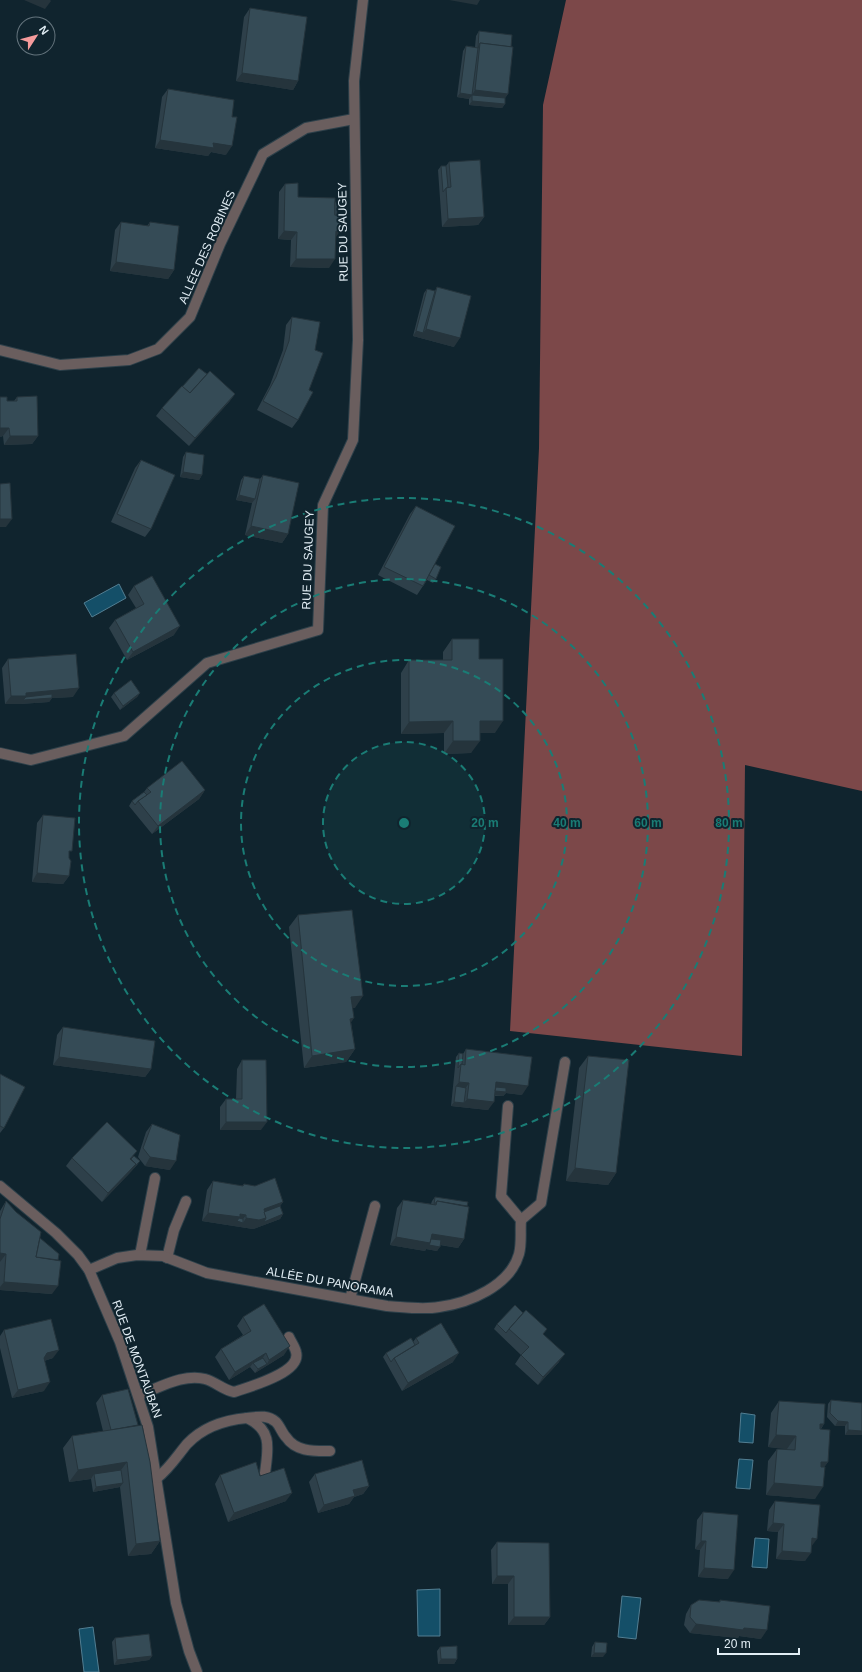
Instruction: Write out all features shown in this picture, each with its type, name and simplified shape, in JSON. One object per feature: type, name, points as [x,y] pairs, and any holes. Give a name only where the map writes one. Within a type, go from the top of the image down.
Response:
[{"type":"street","name":"RUE DU SAUGEY","points":[[0,753],[30,760],[124,736],[207,663],[318,630],[323,504],[353,440],[358,340],[354,80],[363,0]]},
{"type":"street","name":"ALLÉE DES ROBINES","points":[[0,350],[60,365],[128,360],[158,349],[190,317],[220,244],[263,154],[306,128],[354,119]]},
{"type":"street","points":[[508,1106],[501,1196],[521,1220],[541,1203],[565,1062]]},
{"type":"street","points":[[140,1255],[155,1178]]},
{"type":"street","name":"RUE DE MONTAUBAN","points":[[0,1186],[56,1233],[78,1255],[88,1270],[120,1342],[148,1427],[176,1603],[188,1651],[197,1672]]},
{"type":"street","points":[[167,1258],[174,1230],[186,1201]]},
{"type":"street","points":[[350,1299],[375,1206]]},
{"type":"street","name":"ALLÉE DU PANORAMA","points":[[88,1270],[117,1258],[140,1255],[167,1258],[207,1273],[387,1306],[413,1308],[438,1307],[462,1302],[486,1292],[501,1281],[512,1268],[519,1254],[521,1220]]},
{"type":"street","points":[[139,1396],[188,1378],[208,1379],[227,1391],[234,1392],[276,1376],[290,1368],[296,1360],[297,1352],[289,1338]]},
{"type":"street","points":[[157,1478],[166,1472],[189,1443],[203,1431],[225,1421],[261,1416],[269,1418],[276,1423],[292,1444],[302,1449],[330,1450]]},
{"type":"street","points":[[247,1418],[257,1422],[266,1437],[268,1446],[265,1473]]},
{"type":"shaded area","points":[[566,0],[862,0],[862,791],[745,765],[742,1056],[510,1031],[539,448],[543,105]]},
{"type":"water","points":[[119,584],[126,598],[92,617],[84,603]]},
{"type":"water","points":[[741,1413],[755,1415],[753,1443],[739,1442]]},
{"type":"water","points":[[739,1459],[753,1460],[750,1489],[736,1488]]},
{"type":"water","points":[[755,1538],[769,1539],[767,1568],[752,1567]]},
{"type":"water","points":[[440,1589],[440,1636],[418,1636],[417,1590]]},
{"type":"water","points":[[622,1596],[641,1598],[636,1639],[618,1637]]},
{"type":"water","points":[[93,1627],[99,1672],[84,1672],[79,1629]]},
{"type":"building","points":[[250,8],[307,17],[298,81],[242,73]]},
{"type":"building","points":[[479,31],[512,35],[511,47],[480,43],[478,48]]},
{"type":"building","points":[[480,43],[513,47],[508,94],[475,90]]},
{"type":"building","points":[[466,46],[478,48],[472,95],[460,93]]},
{"type":"building","points":[[168,89],[234,100],[232,117],[237,117],[232,146],[213,143],[214,148],[160,140]]},
{"type":"building","points":[[472,95],[505,98],[505,104],[472,101]]},
{"type":"building","points":[[480,160],[484,217],[448,219],[446,188],[451,187],[449,162]]},
{"type":"building","points":[[441,166],[446,166],[448,187],[443,192]]},
{"type":"building","points":[[298,183],[298,197],[335,198],[335,215],[340,215],[340,231],[336,231],[335,259],[296,259],[297,232],[284,231],[285,184]]},
{"type":"building","points":[[335,202],[337,202],[337,215],[335,215]]},
{"type":"building","points":[[121,222],[149,226],[150,222],[179,226],[174,270],[116,262]]},
{"type":"building","points":[[437,287],[471,296],[460,338],[426,329]]},
{"type":"building","points":[[427,289],[435,291],[423,333],[416,331]]},
{"type":"building","points":[[292,317],[320,322],[315,350],[323,353],[309,390],[313,392],[298,420],[263,401],[276,377],[289,341]]},
{"type":"building","points":[[199,368],[207,374],[190,393],[182,387]]},
{"type":"building","points":[[210,371],[235,394],[195,438],[162,408],[182,386],[190,393]]},
{"type":"building","points":[[37,396],[38,436],[10,436],[9,428],[0,428],[0,397],[7,397],[7,401],[17,401],[17,397]]},
{"type":"building","points":[[186,452],[204,455],[202,475],[183,472]]},
{"type":"building","points":[[141,460],[175,475],[151,529],[117,514]]},
{"type":"building","points":[[263,475],[299,483],[288,534],[251,526]]},
{"type":"building","points":[[244,476],[260,479],[255,499],[239,495]]},
{"type":"building","points":[[10,483],[12,519],[0,519],[0,484]]},
{"type":"building","points":[[416,506],[455,526],[423,586],[384,567]]},
{"type":"building","points":[[435,564],[441,567],[436,579],[429,575]]},
{"type":"building","points":[[152,576],[180,626],[133,652],[115,620],[144,604],[134,586]]},
{"type":"building","points":[[452,639],[479,639],[479,659],[503,659],[503,721],[480,721],[480,741],[453,741],[453,721],[409,722],[409,660],[452,660]]},
{"type":"building","points":[[76,654],[79,688],[26,693],[26,696],[11,696],[8,659]]},
{"type":"building","points":[[131,680],[140,693],[123,706],[114,693]]},
{"type":"building","points":[[52,694],[52,698],[23,700],[26,697]]},
{"type":"building","points":[[182,761],[205,790],[158,826],[138,801],[151,792],[147,788]]},
{"type":"building","points":[[144,792],[147,795],[135,805],[132,801]]},
{"type":"building","points":[[43,815],[75,818],[72,851],[69,851],[69,858],[71,861],[69,876],[37,873]]},
{"type":"building","points":[[352,910],[363,996],[351,997],[354,1018],[350,1019],[355,1049],[312,1056],[298,915]]},
{"type":"building","points":[[63,1027],[155,1041],[151,1069],[59,1057]]},
{"type":"building","points":[[466,1049],[532,1057],[528,1086],[496,1082],[494,1102],[467,1099],[469,1083],[459,1082],[461,1064],[465,1065]]},
{"type":"building","points":[[459,1053],[463,1054],[462,1064],[458,1068]]},
{"type":"building","points":[[588,1056],[629,1060],[616,1173],[575,1168]]},
{"type":"building","points":[[242,1060],[266,1060],[267,1122],[226,1122],[226,1099],[242,1099]]},
{"type":"building","points":[[0,1074],[25,1087],[4,1128],[0,1126]]},
{"type":"building","points":[[456,1086],[466,1088],[464,1103],[454,1102]]},
{"type":"building","points":[[496,1087],[506,1088],[506,1092],[495,1091]]},
{"type":"building","points":[[107,1122],[137,1151],[130,1159],[136,1164],[108,1193],[72,1158]]},
{"type":"building","points":[[152,1124],[180,1135],[176,1161],[150,1157],[143,1148]]},
{"type":"building","points":[[134,1156],[140,1161],[133,1168],[136,1164],[131,1159]]},
{"type":"building","points":[[275,1178],[283,1202],[264,1209],[266,1218],[259,1220],[246,1218],[246,1215],[240,1214],[240,1217],[208,1213],[213,1181],[243,1186],[244,1184],[255,1186]]},
{"type":"building","points":[[435,1197],[468,1202],[467,1206],[437,1201],[434,1205]]},
{"type":"building","points":[[403,1200],[436,1205],[437,1201],[469,1207],[464,1239],[432,1234],[430,1243],[396,1237]]},
{"type":"building","points":[[6,1201],[16,1212],[41,1232],[36,1257],[61,1261],[58,1286],[4,1282],[6,1254],[0,1253],[0,1219]]},
{"type":"building","points":[[280,1206],[283,1214],[264,1222],[266,1218],[264,1212]]},
{"type":"building","points":[[239,1218],[243,1219],[243,1223],[237,1221]]},
{"type":"building","points":[[40,1238],[59,1254],[58,1260],[36,1257]]},
{"type":"building","points":[[431,1239],[441,1240],[440,1247],[429,1245]]},
{"type":"building","points":[[264,1304],[290,1346],[269,1360],[266,1353],[235,1372],[221,1349],[251,1331],[243,1317]]},
{"type":"building","points":[[515,1305],[523,1313],[506,1333],[497,1324]]},
{"type":"building","points":[[526,1310],[547,1329],[543,1334],[565,1354],[543,1377],[521,1355],[529,1347],[509,1329]]},
{"type":"building","points":[[51,1319],[59,1350],[47,1353],[44,1358],[50,1382],[18,1390],[4,1330]]},
{"type":"building","points":[[441,1323],[459,1353],[408,1383],[394,1358],[419,1343],[416,1338]]},
{"type":"building","points":[[411,1338],[415,1345],[394,1358],[391,1362],[386,1353]]},
{"type":"building","points":[[263,1358],[267,1364],[258,1369],[253,1363]]},
{"type":"building","points":[[128,1389],[138,1425],[111,1430],[102,1395]]},
{"type":"building","points":[[831,1400],[862,1403],[862,1431],[848,1430],[848,1422],[838,1421],[830,1413]]},
{"type":"building","points":[[779,1401],[825,1404],[824,1424],[820,1424],[820,1429],[830,1430],[828,1462],[821,1462],[821,1467],[825,1467],[823,1487],[774,1483],[777,1449],[795,1450],[796,1436],[776,1435]]},
{"type":"building","points":[[142,1425],[150,1462],[160,1541],[136,1544],[127,1462],[78,1470],[72,1436]]},
{"type":"building","points":[[362,1460],[369,1486],[353,1490],[355,1496],[324,1505],[315,1474]]},
{"type":"building","points":[[256,1462],[260,1476],[284,1468],[292,1493],[234,1513],[220,1475]]},
{"type":"building","points":[[121,1470],[123,1483],[96,1487],[94,1474]]},
{"type":"building","points":[[775,1501],[820,1505],[817,1539],[812,1538],[811,1553],[782,1551],[784,1524],[773,1523]]},
{"type":"building","points":[[703,1512],[738,1515],[734,1570],[704,1568],[706,1541],[701,1541]]},
{"type":"building","points":[[497,1542],[549,1543],[550,1617],[514,1617],[514,1576],[497,1576]]},
{"type":"building","points":[[699,1600],[720,1602],[720,1600],[770,1606],[767,1630],[744,1628],[743,1630],[696,1624],[690,1617],[691,1605]]},
{"type":"building","points":[[149,1634],[152,1656],[117,1660],[115,1638]]},
{"type":"building","points":[[595,1642],[607,1643],[606,1653],[594,1653]]},
{"type":"building","points":[[457,1646],[457,1659],[441,1659],[440,1647]]}]
